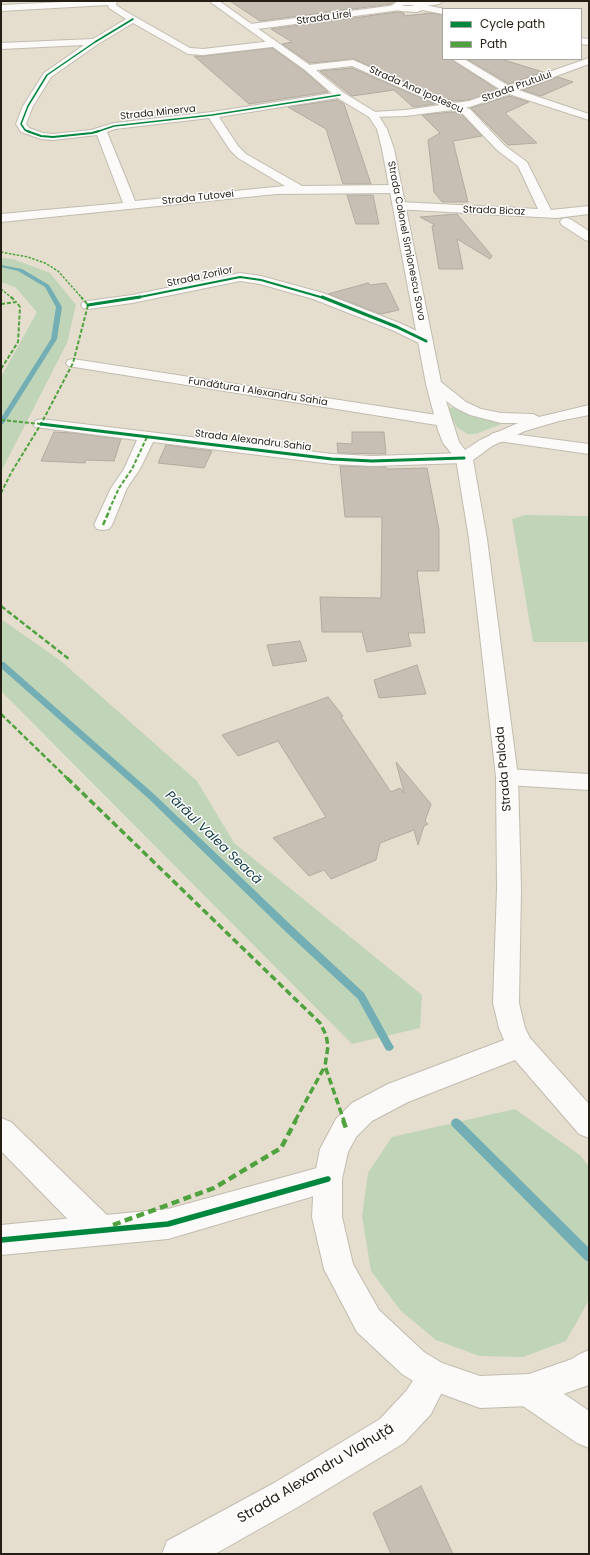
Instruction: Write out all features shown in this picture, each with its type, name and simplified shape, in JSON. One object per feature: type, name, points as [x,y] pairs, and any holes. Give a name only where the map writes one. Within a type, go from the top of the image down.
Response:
[{"type":"street","points":[[213,1],[308,68],[340,95],[372,115]]},
{"type":"street","points":[[420,5],[438,1]]},
{"type":"street","points":[[1,8],[112,2],[114,8],[183,49],[194,52],[272,44]]},
{"type":"street","name":"Strada Lirei","points":[[250,28],[409,2],[420,5]]},
{"type":"street","points":[[420,5],[442,11]]},
{"type":"street","name":"Strada Minerva","points":[[133,19],[95,42],[47,76],[28,106],[21,124],[25,130],[41,136],[53,137],[84,134],[101,131],[114,126],[212,115],[340,95]]},
{"type":"street","points":[[1,46],[95,42]]},
{"type":"street","points":[[459,60],[508,90],[589,118]]},
{"type":"street","name":"Strada Prutului","points":[[372,115],[453,107],[490,98],[589,61]]},
{"type":"street","name":"Strada Ana Ipotescu","points":[[308,68],[353,63],[453,107],[466,111],[501,148],[523,164],[546,213]]},
{"type":"street","points":[[212,115],[234,148],[242,156],[298,189]]},
{"type":"street","name":"Strada Colonel Simionescu Sava","points":[[372,115],[382,129],[388,149],[434,384],[443,421],[451,443],[464,458]]},
{"type":"street","points":[[101,131],[130,205]]},
{"type":"street","name":"Strada Tutovei","points":[[1,218],[298,189],[395,189]]},
{"type":"street","name":"Strada Bicaz","points":[[399,206],[546,213],[571,213],[589,210]]},
{"type":"street","points":[[566,222],[589,237]]},
{"type":"street","name":"Strada Zorilor","points":[[88,305],[132,299],[240,277],[267,281],[318,296],[426,340]]},
{"type":"street","name":"Fundătura I Alexandru Sahia","points":[[73,363],[443,421]]},
{"type":"street","points":[[434,384],[461,405],[476,412],[501,418],[522,419],[556,417]]},
{"type":"street","points":[[464,458],[497,437],[520,428],[556,417],[589,410]]},
{"type":"street","name":"Strada Alexandru Sahia","points":[[41,424],[332,459],[372,461],[464,458]]},
{"type":"street","points":[[104,525],[119,488],[132,469],[146,437]]},
{"type":"street","points":[[497,437],[589,449]]},
{"type":"street","name":"Strada Paloda","points":[[464,458],[478,539],[507,777],[509,851],[506,1003],[512,1028],[520,1046],[541,1072],[589,1125]]},
{"type":"street","points":[[507,777],[589,782]]},
{"type":"street","points":[[520,1046],[398,1092],[362,1112],[346,1128],[334,1149],[328,1179],[327,1217],[339,1269],[368,1321],[413,1363],[434,1376],[480,1392],[529,1390],[586,1369]]},
{"type":"street","points":[[1,1130],[100,1230]]},
{"type":"street","points":[[1,1240],[168,1224],[328,1179]]},
{"type":"street","name":"Strada Alexandru Vlahuță","points":[[180,1554],[286,1495],[392,1431],[419,1402],[434,1376]]},
{"type":"street","points":[[529,1390],[589,1432]]},
{"type":"green space","points":[[1,258],[13,259],[50,273],[76,305],[67,343],[1,472],[1,377],[37,312],[15,287],[1,282]]},
{"type":"green space","points":[[454,407],[464,412],[504,423],[476,434],[467,434],[457,427],[451,417],[449,408]]},
{"type":"green space","points":[[525,515],[589,516],[589,642],[533,642],[512,519]]},
{"type":"green space","points":[[1,619],[61,661],[197,781],[234,843],[422,995],[420,1028],[352,1044],[1,691]]},
{"type":"green space","points":[[515,1109],[581,1156],[589,1167],[589,1300],[566,1341],[523,1357],[479,1356],[436,1340],[401,1311],[371,1271],[362,1216],[368,1173],[392,1137]]},
{"type":"building","points":[[230,1],[395,1],[391,4],[260,21]]},
{"type":"building","points":[[398,12],[404,13],[404,16],[431,13],[442,15],[442,60],[453,60],[498,90],[469,100],[454,101],[437,96],[354,59],[310,63],[282,44],[292,42],[271,29]]},
{"type":"building","points":[[272,48],[304,71],[328,92],[249,104],[194,56],[203,56]]},
{"type":"building","points":[[469,60],[504,60],[543,72],[509,84]]},
{"type":"building","points":[[352,68],[435,104],[413,107],[394,90],[352,96],[320,71]]},
{"type":"building","points":[[558,77],[573,82],[541,96],[523,90]]},
{"type":"building","points":[[509,96],[529,102],[505,113],[537,143],[508,145],[471,108]]},
{"type":"building","points":[[337,100],[344,104],[371,184],[343,184],[326,129],[288,107]]},
{"type":"building","points":[[452,112],[461,114],[482,136],[453,141],[468,202],[442,202],[434,192],[428,140],[440,133],[422,115]]},
{"type":"building","points":[[347,195],[373,195],[379,224],[356,224]]},
{"type":"building","points":[[457,214],[492,256],[490,259],[457,239],[463,269],[439,269],[432,226],[435,225],[420,217]]},
{"type":"building","points":[[368,283],[370,285],[386,283],[399,310],[381,314],[328,294]]},
{"type":"building","points":[[54,432],[121,439],[114,461],[86,460],[85,463],[41,461]]},
{"type":"building","points":[[352,432],[384,432],[386,454],[338,453],[337,443],[352,444]]},
{"type":"building","points":[[166,445],[212,451],[204,468],[158,463]]},
{"type":"building","points":[[340,466],[386,467],[387,469],[427,468],[439,530],[439,571],[417,571],[425,633],[408,633],[411,646],[367,652],[362,632],[322,632],[320,597],[381,598],[382,517],[345,517]]},
{"type":"building","points":[[300,641],[307,661],[273,666],[267,645]]},
{"type":"building","points":[[417,665],[426,694],[379,698],[374,680]]},
{"type":"building","points":[[328,697],[343,716],[341,717],[391,792],[400,788],[404,793],[396,762],[431,804],[425,821],[428,824],[424,826],[418,845],[414,830],[380,843],[376,860],[331,879],[324,870],[309,876],[273,838],[326,817],[278,741],[238,756],[222,735]]},
{"type":"building","points":[[421,1486],[453,1554],[391,1554],[373,1513]]},
{"type":"waterway","name":"Pârâul Valea Seacă","points":[[1,266],[20,270],[47,286],[59,307],[54,339],[1,423]]},
{"type":"waterway","name":"Pârâul Valea Seacă","points":[[1,664],[152,797],[361,996],[389,1047]]},
{"type":"waterway","name":"Pârâul Valea Seacă","points":[[456,1123],[589,1256]]},
{"type":"marked path","points":[[1,252],[28,257],[45,263],[58,271],[88,305],[73,363],[41,424],[11,473],[1,493]]},
{"type":"marked path","points":[[1,289],[16,302]]},
{"type":"marked path","points":[[1,304],[16,302],[20,307],[18,342],[1,369]]},
{"type":"marked path","points":[[1,420],[41,424]]},
{"type":"marked path","points":[[103,525],[119,488],[132,469],[147,437]]},
{"type":"marked path","points":[[1,606],[69,659]]},
{"type":"marked path","points":[[1,714],[320,1023],[326,1035],[328,1046],[325,1066],[346,1128]]},
{"type":"marked path","points":[[113,1225],[214,1188],[281,1148],[325,1066]]},
{"type":"cycle path","points":[[133,19],[95,42],[47,75],[28,106],[21,124],[25,130],[41,136],[53,137],[92,133],[114,126],[212,115],[340,95]]},
{"type":"cycle path","points":[[88,305],[132,299],[240,277],[261,280],[318,296],[397,327],[426,341]]},
{"type":"cycle path","points":[[41,424],[332,459],[372,461],[464,458]]},
{"type":"cycle path","points":[[1,1240],[168,1224],[328,1179]]}]
